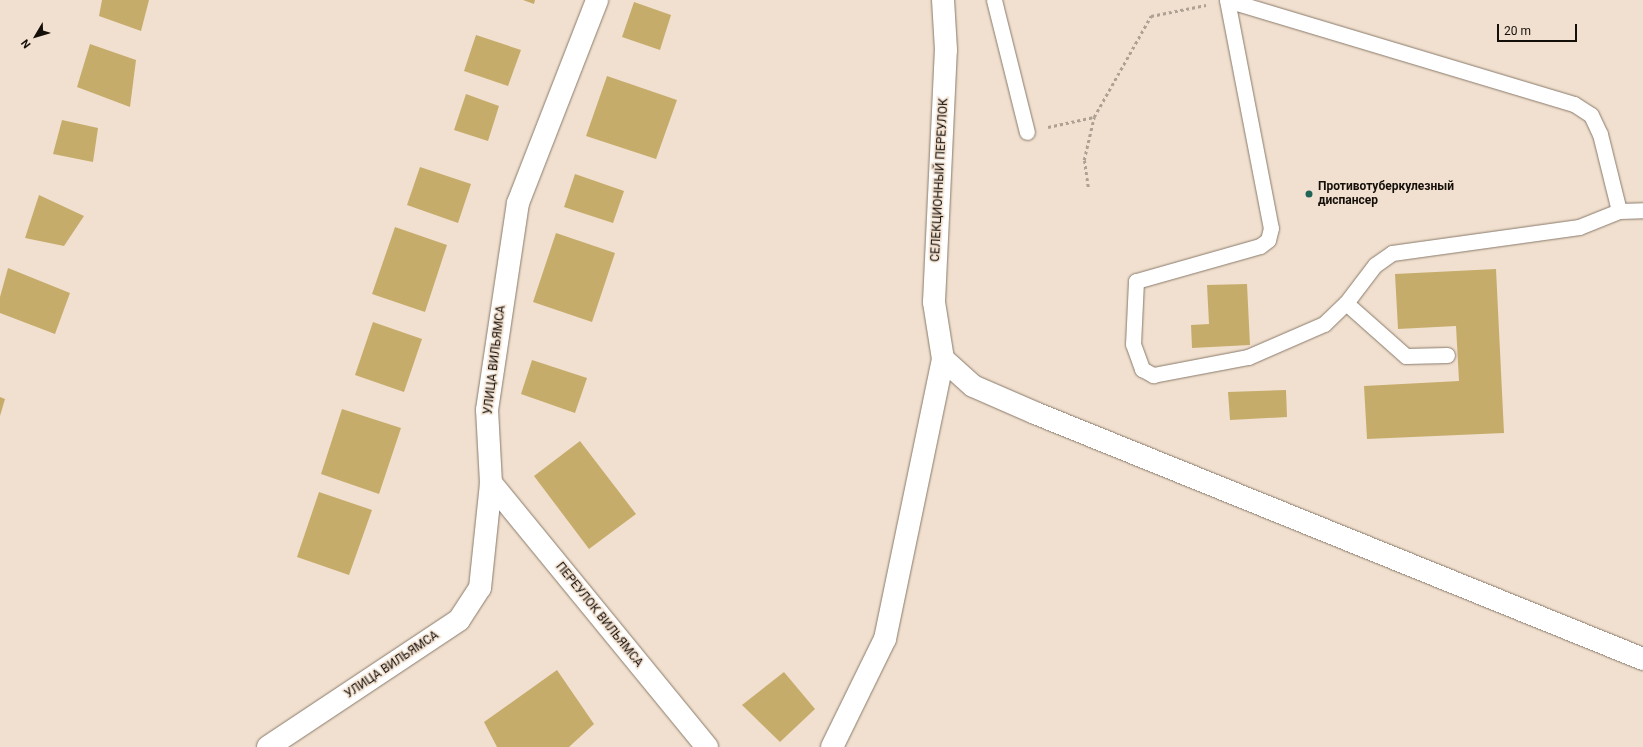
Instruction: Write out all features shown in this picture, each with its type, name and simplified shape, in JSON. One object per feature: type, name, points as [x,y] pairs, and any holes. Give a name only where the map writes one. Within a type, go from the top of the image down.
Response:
[{"type":"street","name":"УЛИЦА ВИЛЬЯМСА","points":[[268,747],[459,620],[480,588],[491,483],[487,410],[518,203],[597,0]]},
{"type":"street","name":"СЕЛЕКЦИОННЫЙ ПЕРЕУЛОК","points":[[943,0],[946,50],[934,302],[943,359]]},
{"type":"street","points":[[943,359],[973,386],[1035,413],[1643,659]]},
{"type":"street","points":[[832,747],[885,640],[943,359]]},
{"type":"street","name":"ПЕРЕУЛОК ВИЛЬЯМСА","points":[[491,483],[708,747]]},
{"type":"lane","points":[[994,0],[1027,132]]},
{"type":"lane","points":[[1619,211],[1600,134],[1591,115],[1574,104],[1227,0],[1271,228],[1268,240],[1260,246],[1136,281],[1135,357],[1142,369],[1153,375],[1248,357],[1324,324],[1346,303],[1375,264],[1392,253],[1579,227],[1619,211],[1643,210]]},
{"type":"lane","points":[[1346,303],[1406,356],[1446,355]]},
{"type":"path","points":[[1088,187],[1084,160],[1094,117],[1151,16],[1227,0]]},
{"type":"path","points":[[1027,132],[1094,117]]},
{"type":"building","points":[[102,0],[149,0],[141,31],[99,16]]},
{"type":"building","points":[[523,0],[535,0],[534,4]]},
{"type":"building","points":[[634,2],[671,15],[660,50],[622,37]]},
{"type":"building","points":[[476,35],[521,50],[508,86],[464,71]]},
{"type":"building","points":[[90,44],[136,60],[130,107],[77,87]]},
{"type":"building","points":[[607,76],[677,100],[656,159],[586,136]]},
{"type":"building","points":[[466,94],[499,106],[488,141],[454,130]]},
{"type":"building","points":[[62,120],[98,128],[93,162],[53,154]]},
{"type":"building","points":[[420,167],[471,184],[458,223],[407,205]]},
{"type":"building","points":[[575,174],[624,191],[613,223],[564,207]]},
{"type":"building","points":[[39,195],[84,216],[64,246],[25,238]]},
{"type":"building","points":[[395,227],[447,245],[425,312],[372,294]]},
{"type":"building","points":[[556,233],[615,253],[592,322],[533,302]]},
{"type":"building","points":[[8,268],[70,293],[55,334],[0,313],[0,297]]},
{"type":"building","points":[[1496,269],[1504,433],[1367,439],[1364,386],[1459,381],[1456,326],[1398,329],[1395,274]]},
{"type":"building","points":[[1247,284],[1250,345],[1192,348],[1191,325],[1209,324],[1207,285]]},
{"type":"building","points":[[373,322],[422,339],[404,392],[355,375]]},
{"type":"building","points":[[532,360],[587,378],[575,413],[521,394]]},
{"type":"building","points":[[1286,390],[1287,417],[1230,420],[1228,392]]},
{"type":"building","points":[[0,397],[5,399],[0,416]]},
{"type":"building","points":[[342,409],[401,428],[379,494],[321,474]]},
{"type":"building","points":[[580,441],[636,514],[589,549],[534,476]]},
{"type":"building","points":[[319,492],[372,510],[349,575],[297,557]]},
{"type":"building","points":[[557,670],[594,724],[569,747],[497,747],[484,722]]},
{"type":"building","points":[[784,672],[815,709],[780,742],[742,705]]},
{"type":"place","name":"Противотуберкулезный диспансер","points":[[1309,194]]}]
